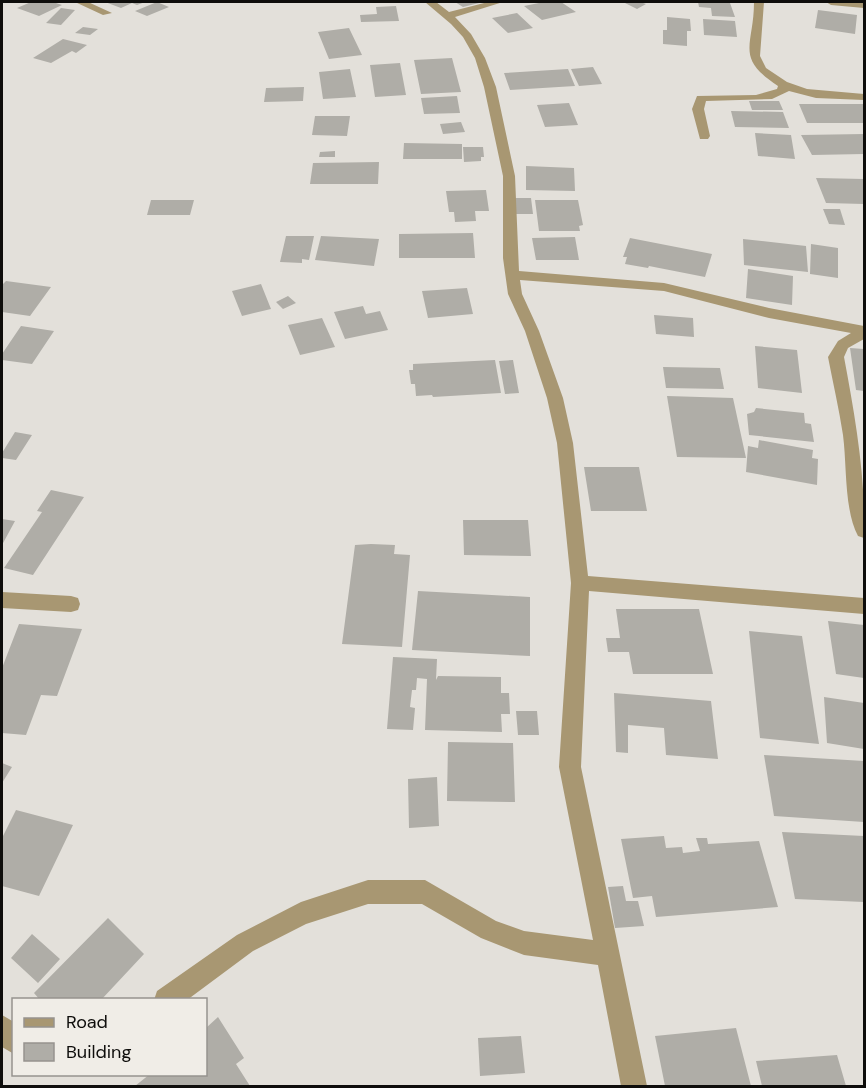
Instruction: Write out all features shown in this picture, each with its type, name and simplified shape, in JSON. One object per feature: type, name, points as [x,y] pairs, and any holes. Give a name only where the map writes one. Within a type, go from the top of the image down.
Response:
[{"type":"street","points":[[80,2],[107,13]]},
{"type":"street","points":[[430,2],[467,36],[480,58],[490,87],[509,176],[515,294],[532,331],[555,398],[566,443],[580,583],[570,767],[634,1086]]},
{"type":"street","points":[[447,16],[498,2]]},
{"type":"street","points":[[759,2],[756,62],[761,69],[783,86],[801,93],[864,97]]},
{"type":"street","points":[[831,2],[864,5]]},
{"type":"street","points":[[704,136],[698,109],[701,98],[772,96],[783,91],[783,86]]},
{"type":"street","points":[[513,275],[664,287],[769,313],[864,332]]},
{"type":"street","points":[[864,332],[842,345],[837,350],[836,357],[851,435],[859,509],[864,531]]},
{"type":"street","points":[[580,583],[864,606]]},
{"type":"street","points":[[2,600],[71,604]]},
{"type":"street","points":[[167,998],[245,943],[301,914],[368,892],[425,892],[489,930],[524,943],[608,954]]},
{"type":"street","points":[[2,1028],[12,1040]]},
{"type":"building","points":[[31,2],[53,2],[62,5],[39,16],[17,8]]},
{"type":"building","points":[[105,2],[145,2],[137,5],[132,3],[121,8]]},
{"type":"building","points":[[157,2],[169,7],[147,16],[135,11]]},
{"type":"building","points":[[455,2],[483,2],[463,7]]},
{"type":"building","points":[[544,2],[561,2],[576,12],[542,20],[524,6]]},
{"type":"building","points":[[698,2],[730,3],[735,17],[712,16],[711,8],[699,7]]},
{"type":"building","points":[[625,3],[646,4],[637,9]]},
{"type":"building","points":[[396,6],[399,21],[361,22],[360,15],[377,14],[376,7]]},
{"type":"building","points":[[61,8],[75,10],[61,25],[46,23]]},
{"type":"building","points":[[818,10],[857,15],[855,34],[815,28]]},
{"type":"building","points":[[517,13],[533,28],[508,33],[492,18]]},
{"type":"building","points":[[667,17],[690,19],[691,31],[687,31],[687,46],[663,44],[663,30],[667,30]]},
{"type":"building","points":[[703,19],[735,21],[737,37],[704,35]]},
{"type":"building","points":[[83,27],[98,29],[90,35],[75,33]]},
{"type":"building","points":[[349,28],[362,55],[329,59],[318,32]]},
{"type":"building","points":[[63,39],[87,45],[76,53],[72,51],[51,63],[33,58]]},
{"type":"building","points":[[452,58],[461,92],[421,94],[414,60]]},
{"type":"building","points":[[400,63],[406,95],[375,97],[370,65]]},
{"type":"building","points":[[593,67],[602,84],[579,86],[571,69]]},
{"type":"building","points":[[350,69],[356,97],[323,99],[319,72]]},
{"type":"building","points":[[568,69],[575,86],[510,90],[504,73]]},
{"type":"building","points":[[304,87],[303,101],[264,102],[266,88]]},
{"type":"building","points":[[457,96],[460,113],[424,114],[421,98]]},
{"type":"building","points":[[749,101],[779,101],[783,110],[752,110]]},
{"type":"building","points":[[569,103],[578,125],[545,127],[537,105]]},
{"type":"building","points":[[799,104],[864,104],[864,123],[807,123]]},
{"type":"building","points":[[731,111],[783,112],[789,128],[735,127]]},
{"type":"building","points":[[315,116],[350,116],[347,136],[312,135]]},
{"type":"building","points":[[461,122],[465,132],[443,134],[440,124]]},
{"type":"building","points":[[755,133],[791,135],[795,159],[758,156]]},
{"type":"building","points":[[864,134],[864,154],[812,155],[801,135]]},
{"type":"building","points":[[404,143],[462,144],[462,159],[403,159]]},
{"type":"building","points":[[463,147],[483,147],[484,157],[481,157],[481,161],[464,162]]},
{"type":"building","points":[[335,151],[335,157],[319,157],[320,152]]},
{"type":"building","points":[[379,162],[378,184],[310,184],[313,163]]},
{"type":"building","points":[[526,166],[574,168],[575,191],[526,190]]},
{"type":"building","points":[[816,178],[864,179],[864,204],[826,203]]},
{"type":"building","points":[[486,190],[489,211],[475,211],[476,221],[455,222],[454,212],[449,212],[446,191]]},
{"type":"building","points":[[515,198],[531,198],[533,214],[516,214]]},
{"type":"building","points":[[151,200],[194,200],[190,215],[147,215]]},
{"type":"building","points":[[535,200],[578,200],[583,225],[579,226],[580,231],[539,231]]},
{"type":"building","points":[[823,209],[840,209],[845,225],[829,224]]},
{"type":"building","points":[[473,233],[475,258],[399,258],[399,234]]},
{"type":"building","points":[[286,236],[314,236],[309,260],[302,259],[302,263],[280,262]]},
{"type":"building","points":[[321,236],[379,239],[374,266],[315,260]]},
{"type":"building","points":[[575,237],[579,260],[536,260],[532,238]]},
{"type":"building","points":[[630,238],[712,254],[705,277],[649,266],[648,268],[625,264],[627,257],[623,257]]},
{"type":"building","points":[[743,239],[806,246],[808,272],[744,265]]},
{"type":"building","points":[[811,244],[838,248],[838,278],[810,274]]},
{"type":"building","points":[[748,269],[793,276],[792,305],[746,298]]},
{"type":"building","points":[[6,281],[51,287],[30,316],[2,312],[2,285]]},
{"type":"building","points":[[261,284],[271,309],[242,316],[232,291]]},
{"type":"building","points":[[467,288],[473,314],[428,318],[422,291]]},
{"type":"building","points":[[288,296],[296,303],[283,309],[276,302]]},
{"type":"building","points":[[363,306],[366,314],[380,311],[388,330],[345,339],[334,312]]},
{"type":"building","points":[[654,315],[693,318],[694,337],[656,334]]},
{"type":"building","points":[[322,318],[335,347],[300,355],[288,325]]},
{"type":"building","points":[[21,326],[54,331],[32,364],[2,360],[2,354]]},
{"type":"building","points":[[755,346],[797,350],[802,393],[758,388]]},
{"type":"building","points":[[850,348],[864,349],[864,391],[856,390]]},
{"type":"building","points":[[495,360],[501,393],[416,396],[415,384],[411,384],[409,370],[413,370],[413,364]]},
{"type":"building","points":[[513,360],[519,393],[505,394],[499,361]]},
{"type":"building","points":[[663,367],[720,368],[724,389],[666,388]]},
{"type":"building","points":[[667,396],[733,398],[746,458],[677,457]]},
{"type":"building","points":[[756,408],[804,413],[805,423],[811,424],[814,442],[749,435],[747,414],[754,412]]},
{"type":"building","points":[[15,432],[32,435],[16,460],[2,458],[2,453]]},
{"type":"building","points":[[759,440],[813,450],[812,458],[818,459],[817,485],[746,472],[748,446],[758,448]]},
{"type":"building","points":[[584,467],[639,467],[647,511],[591,511]]},
{"type":"building","points":[[51,490],[84,497],[33,575],[4,568],[42,512],[37,511]]},
{"type":"building","points":[[2,519],[15,521],[2,545]]},
{"type":"building","points":[[463,520],[528,520],[531,556],[464,555]]},
{"type":"building","points":[[355,545],[395,545],[394,554],[410,555],[402,647],[342,644]]},
{"type":"building","points":[[418,591],[530,597],[530,656],[412,650]]},
{"type":"building","points":[[616,609],[699,609],[713,674],[633,674],[629,652],[608,652],[606,638],[620,638]]},
{"type":"building","points":[[828,621],[864,625],[864,678],[836,674]]},
{"type":"building","points":[[19,624],[82,629],[57,696],[41,695],[26,735],[2,733],[2,668]]},
{"type":"building","points":[[749,631],[802,636],[819,744],[760,738]]},
{"type":"building","points":[[393,657],[437,659],[436,680],[438,676],[501,677],[501,693],[509,693],[510,714],[501,714],[502,732],[425,730],[427,679],[417,678],[416,690],[412,690],[410,707],[415,708],[413,730],[387,729]]},
{"type":"building","points":[[614,693],[711,701],[718,759],[666,755],[664,728],[628,725],[628,753],[616,752]]},
{"type":"building","points":[[824,697],[864,703],[864,749],[827,743]]},
{"type":"building","points":[[516,711],[537,711],[539,735],[518,735]]},
{"type":"building","points":[[448,742],[513,743],[515,802],[447,801]]},
{"type":"building","points":[[764,755],[864,761],[864,822],[774,816]]},
{"type":"building","points":[[2,763],[12,767],[2,783]]},
{"type":"building","points":[[437,777],[439,826],[409,828],[408,779]]},
{"type":"building","points":[[16,810],[73,825],[39,896],[2,886],[2,838]]},
{"type":"building","points":[[782,832],[864,836],[864,902],[795,899]]},
{"type":"building","points":[[664,836],[666,848],[682,847],[683,853],[700,851],[696,838],[707,838],[708,844],[759,841],[778,907],[656,917],[652,896],[633,898],[621,839]]},
{"type":"building","points":[[623,886],[626,901],[638,901],[644,926],[615,928],[608,887]]},
{"type":"building","points":[[108,918],[144,954],[103,998],[38,998],[34,993]]},
{"type":"building","points":[[32,934],[60,959],[38,983],[11,958]]},
{"type":"building","points":[[218,1017],[244,1058],[236,1064],[250,1086],[135,1086],[148,1076],[207,1076],[207,1027]]},
{"type":"building","points":[[736,1028],[751,1086],[665,1086],[655,1036]]},
{"type":"building","points":[[521,1036],[525,1073],[480,1076],[478,1038]]},
{"type":"building","points":[[837,1055],[846,1086],[762,1086],[756,1061]]}]
